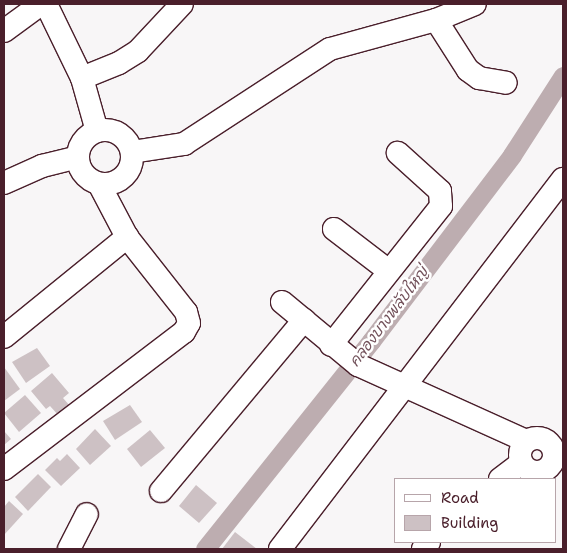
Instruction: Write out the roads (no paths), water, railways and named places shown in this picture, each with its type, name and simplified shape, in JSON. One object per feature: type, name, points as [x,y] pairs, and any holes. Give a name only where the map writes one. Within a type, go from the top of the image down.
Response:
[{"type":"street","points":[[4,32],[42,4]]},
{"type":"street","points":[[46,4],[82,78],[97,130]]},
{"type":"street","points":[[82,78],[119,63],[138,51],[182,4]]},
{"type":"street","points":[[132,152],[184,144],[330,49],[436,20],[475,4]]},
{"type":"street","points":[[436,20],[468,70],[478,78],[506,83]]},
{"type":"street","points":[[4,469],[184,332],[188,323],[186,312],[127,238],[99,184],[84,174],[78,157],[83,141],[97,130],[116,131],[123,136],[132,152],[130,170],[117,182],[99,184]]},
{"type":"street","points":[[331,345],[441,206],[443,199],[440,191],[398,153]]},
{"type":"street","points":[[4,182],[42,166],[78,157]]},
{"type":"street","points":[[280,549],[563,178]]},
{"type":"street","points":[[334,229],[389,271]]},
{"type":"street","points":[[4,337],[127,238]]},
{"type":"street","points":[[282,302],[331,345],[358,365],[406,385],[524,452],[533,472],[544,471],[557,454],[541,438],[524,452],[501,478]]},
{"type":"street","points":[[161,491],[304,320]]},
{"type":"street","points":[[69,549],[87,514]]},
{"type":"waterway","name":"คลองบางพลับใหญ่","points":[[205,549],[371,341],[512,155],[563,76]]}]
